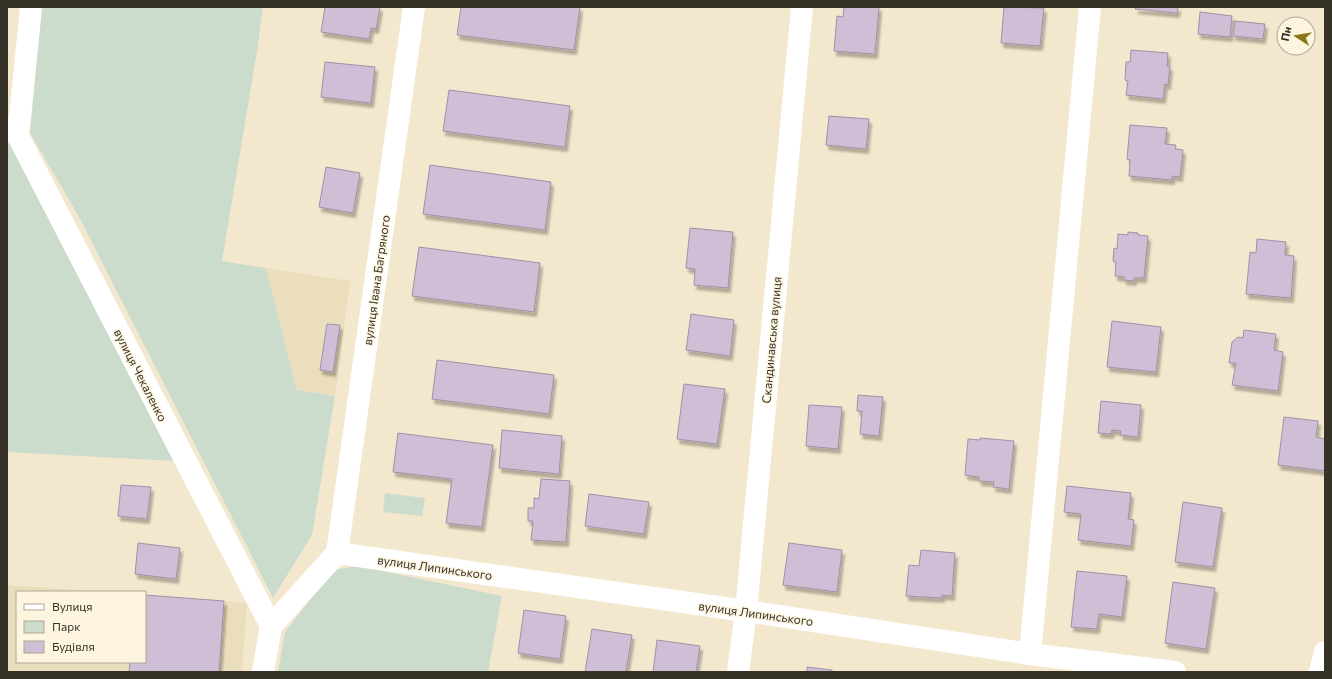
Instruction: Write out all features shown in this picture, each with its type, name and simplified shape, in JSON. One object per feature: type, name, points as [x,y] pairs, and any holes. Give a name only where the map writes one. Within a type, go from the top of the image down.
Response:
[{"type":"street","points":[[13,133],[31,7]]},
{"type":"street","name":"вулиця Івана Багряного","points":[[337,553],[414,7]]},
{"type":"street","name":"Скандинавська вулиця","points":[[738,672],[746,611],[802,7]]},
{"type":"street","points":[[1030,654],[1090,7]]},
{"type":"street","name":"вулиця Чекаленко","points":[[13,133],[271,626]]},
{"type":"street","points":[[263,672],[271,626],[337,553]]},
{"type":"street","name":"вулиця Липинського","points":[[337,553],[746,611],[1030,654],[1175,672]]},
{"type":"street","points":[[1320,672],[1325,652]]},
{"type":"shaded area","points":[[266,268],[350,281],[335,396],[297,390]]},
{"type":"shaded area","points":[[7,585],[90,591],[16,591],[16,663],[146,663],[146,595],[247,603],[242,672],[7,672]]},
{"type":"green space","points":[[42,7],[263,7],[222,261],[266,268],[297,390],[335,396],[312,535],[273,598],[79,217],[30,133]]},
{"type":"green space","points":[[7,142],[10,144],[174,461],[7,452]]},
{"type":"green space","points":[[385,493],[425,498],[422,516],[383,512]]},
{"type":"green space","points":[[358,566],[502,596],[488,672],[278,672],[285,632],[333,570]]},
{"type":"building","points":[[325,7],[380,7],[376,29],[371,28],[369,39],[321,32]]},
{"type":"building","points":[[461,7],[580,7],[574,50],[457,35]]},
{"type":"building","points":[[844,7],[879,7],[875,54],[834,51],[837,16],[843,17]]},
{"type":"building","points":[[1004,7],[1044,8],[1040,46],[1001,43]]},
{"type":"building","points":[[1136,7],[1178,7],[1177,13],[1135,9]]},
{"type":"building","points":[[1200,12],[1232,16],[1230,37],[1198,34]]},
{"type":"building","points":[[1235,21],[1265,24],[1263,39],[1233,36]]},
{"type":"building","points":[[1131,50],[1168,53],[1167,66],[1170,66],[1168,85],[1165,84],[1163,99],[1126,95],[1128,81],[1125,80],[1126,62],[1130,62]]},
{"type":"building","points":[[325,62],[375,67],[371,103],[321,97]]},
{"type":"building","points":[[449,90],[570,106],[565,147],[443,131]]},
{"type":"building","points":[[829,116],[869,119],[866,149],[826,145]]},
{"type":"building","points":[[1130,125],[1167,128],[1165,144],[1176,145],[1175,149],[1183,150],[1180,177],[1172,176],[1172,180],[1129,176],[1130,160],[1127,159]]},
{"type":"building","points":[[430,165],[551,182],[545,230],[423,214]]},
{"type":"building","points":[[326,167],[360,173],[353,213],[319,207]]},
{"type":"building","points":[[690,228],[733,232],[728,288],[694,285],[695,269],[686,268]]},
{"type":"building","points":[[1128,232],[1148,236],[1144,278],[1134,278],[1134,281],[1124,280],[1124,277],[1115,276],[1116,262],[1113,261],[1114,248],[1117,249],[1118,234],[1128,235]]},
{"type":"building","points":[[1257,239],[1286,242],[1285,255],[1294,256],[1291,298],[1246,294],[1250,252],[1256,253]]},
{"type":"building","points":[[419,247],[540,263],[534,312],[412,296]]},
{"type":"building","points":[[691,314],[734,320],[730,356],[686,350]]},
{"type":"building","points":[[1112,321],[1161,327],[1156,372],[1107,367]]},
{"type":"building","points":[[327,324],[340,325],[333,372],[320,370]]},
{"type":"building","points":[[1244,330],[1276,334],[1274,350],[1283,352],[1278,391],[1232,385],[1236,363],[1229,363],[1232,342],[1238,337],[1243,338]]},
{"type":"building","points":[[437,360],[554,375],[549,414],[432,399]]},
{"type":"building","points":[[684,384],[725,389],[717,444],[677,439]]},
{"type":"building","points":[[858,395],[883,397],[879,436],[860,434],[862,411],[857,411]]},
{"type":"building","points":[[1101,401],[1141,405],[1138,437],[1120,435],[1121,431],[1112,430],[1111,434],[1098,433]]},
{"type":"building","points":[[809,405],[842,407],[838,449],[806,446]]},
{"type":"building","points":[[1284,417],[1318,421],[1316,437],[1325,439],[1325,471],[1278,465]]},
{"type":"building","points":[[502,430],[562,436],[559,474],[499,468]]},
{"type":"building","points":[[398,433],[493,445],[482,527],[446,523],[452,479],[393,472]]},
{"type":"building","points":[[980,438],[1014,441],[1009,489],[993,487],[994,482],[979,481],[979,477],[965,475],[968,439],[980,440]]},
{"type":"building","points":[[541,479],[570,481],[566,542],[531,540],[533,521],[528,521],[528,508],[534,508],[534,498],[539,499]]},
{"type":"building","points":[[121,485],[151,487],[147,519],[118,516]]},
{"type":"building","points":[[1067,486],[1131,493],[1128,519],[1134,520],[1131,546],[1078,540],[1081,514],[1064,512]]},
{"type":"building","points":[[589,494],[649,502],[644,534],[585,526]]},
{"type":"building","points":[[1183,502],[1222,508],[1213,567],[1175,562]]},
{"type":"building","points":[[138,543],[180,548],[176,579],[135,574]]},
{"type":"building","points":[[789,543],[842,550],[837,592],[783,585]]},
{"type":"building","points":[[921,550],[955,553],[952,596],[942,595],[942,598],[906,596],[909,565],[919,566]]},
{"type":"building","points":[[1077,571],[1127,576],[1122,617],[1099,614],[1097,629],[1071,627]]},
{"type":"building","points":[[1173,582],[1215,588],[1206,649],[1165,643]]},
{"type":"building","points":[[146,595],[224,601],[219,672],[129,672],[130,663],[146,663]]},
{"type":"building","points":[[524,610],[566,616],[560,659],[518,653]]},
{"type":"building","points":[[592,629],[632,635],[626,672],[585,672]]},
{"type":"building","points":[[657,640],[700,646],[696,672],[653,672]]},
{"type":"building","points":[[807,667],[832,670],[832,672],[807,672]]}]
